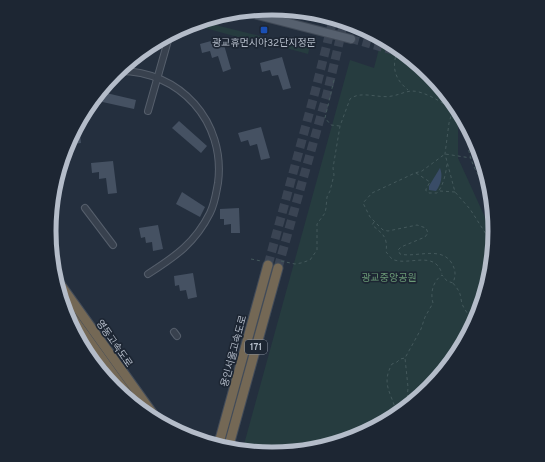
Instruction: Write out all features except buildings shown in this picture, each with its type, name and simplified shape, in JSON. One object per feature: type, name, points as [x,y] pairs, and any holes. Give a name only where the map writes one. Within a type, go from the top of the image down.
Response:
[{"type":"highway","name":"용인서울고속도로","points":[[220,441],[267,264]]},
{"type":"highway","name":"171","points":[[230,443],[278,264]]},
{"type":"highway","name":"영동고속도로","points":[[65,292],[149,409]]},
{"type":"highway","name":"영동고속도로","points":[[78,326],[121,385]]},
{"type":"main road","points":[[261,15],[351,39]]},
{"type":"lane","points":[[148,111],[168,43]]},
{"type":"lane","points":[[127,72],[158,79],[171,84],[183,93],[201,113],[214,138],[219,156],[215,199],[211,212],[202,227],[191,242],[176,255],[148,274]]},
{"type":"lane","points":[[85,208],[113,244]]},
{"type":"path","points":[[396,54],[394,70],[401,83],[408,90],[430,96],[450,108]]},
{"type":"path","points":[[334,80],[325,118],[331,125],[340,126]]},
{"type":"path","points":[[278,264],[302,263],[310,260],[315,254],[317,245],[317,224],[325,213],[327,197],[333,179],[333,168],[340,126],[348,101],[355,96],[392,96],[402,94],[408,90]]},
{"type":"path","points":[[453,113],[449,123],[445,154],[455,192],[470,209],[488,237]]},
{"type":"path","points":[[468,140],[471,158],[477,174],[482,182]]},
{"type":"path","points":[[453,283],[456,270],[449,259],[444,255],[404,255],[399,252],[401,247],[425,238],[428,233],[423,226],[417,225],[385,230],[380,229],[370,218],[363,203],[372,193],[422,171],[445,154],[471,158]]},
{"type":"path","points":[[415,173],[430,182],[426,191],[435,194],[440,190],[446,171],[447,162]]},
{"type":"path","points":[[440,190],[455,192]]},
{"type":"path","points":[[374,222],[372,225],[384,235],[387,243],[386,252],[392,259],[399,261],[426,260],[434,263],[440,269],[442,275],[447,281],[453,283],[460,294],[462,305],[470,318]]},
{"type":"path","points":[[251,258],[267,264]]},
{"type":"path","points":[[407,399],[408,387],[405,358],[421,329],[424,317],[433,303],[433,289],[437,279],[442,275]]},
{"type":"path","points":[[450,354],[455,342],[460,339]]},
{"type":"path","points":[[395,409],[386,383],[386,377],[392,364],[405,358]]},
{"type":"green space","points":[[211,24],[268,38],[294,41],[310,46],[308,54],[286,48],[269,46],[201,27]]},
{"type":"green space","name":"광교중앙공원","points":[[380,44],[393,51],[425,78],[444,100],[458,120],[458,158],[488,224],[487,259],[477,300],[460,339],[444,362],[425,384],[393,411],[355,431],[315,443],[287,447],[258,447],[244,445],[350,60],[374,68]]},
{"type":"water","points":[[440,168],[441,180],[439,186],[436,191],[429,190],[429,186]]},
{"type":"tunnel","points":[[268,265],[332,23]]},
{"type":"tunnel","points":[[278,268],[327,94],[343,26]]},
{"type":"tunnel","points":[[351,39],[392,50]]},
{"type":"place","name":"광교휴먼시아32단지정문","points":[[264,30]]}]
